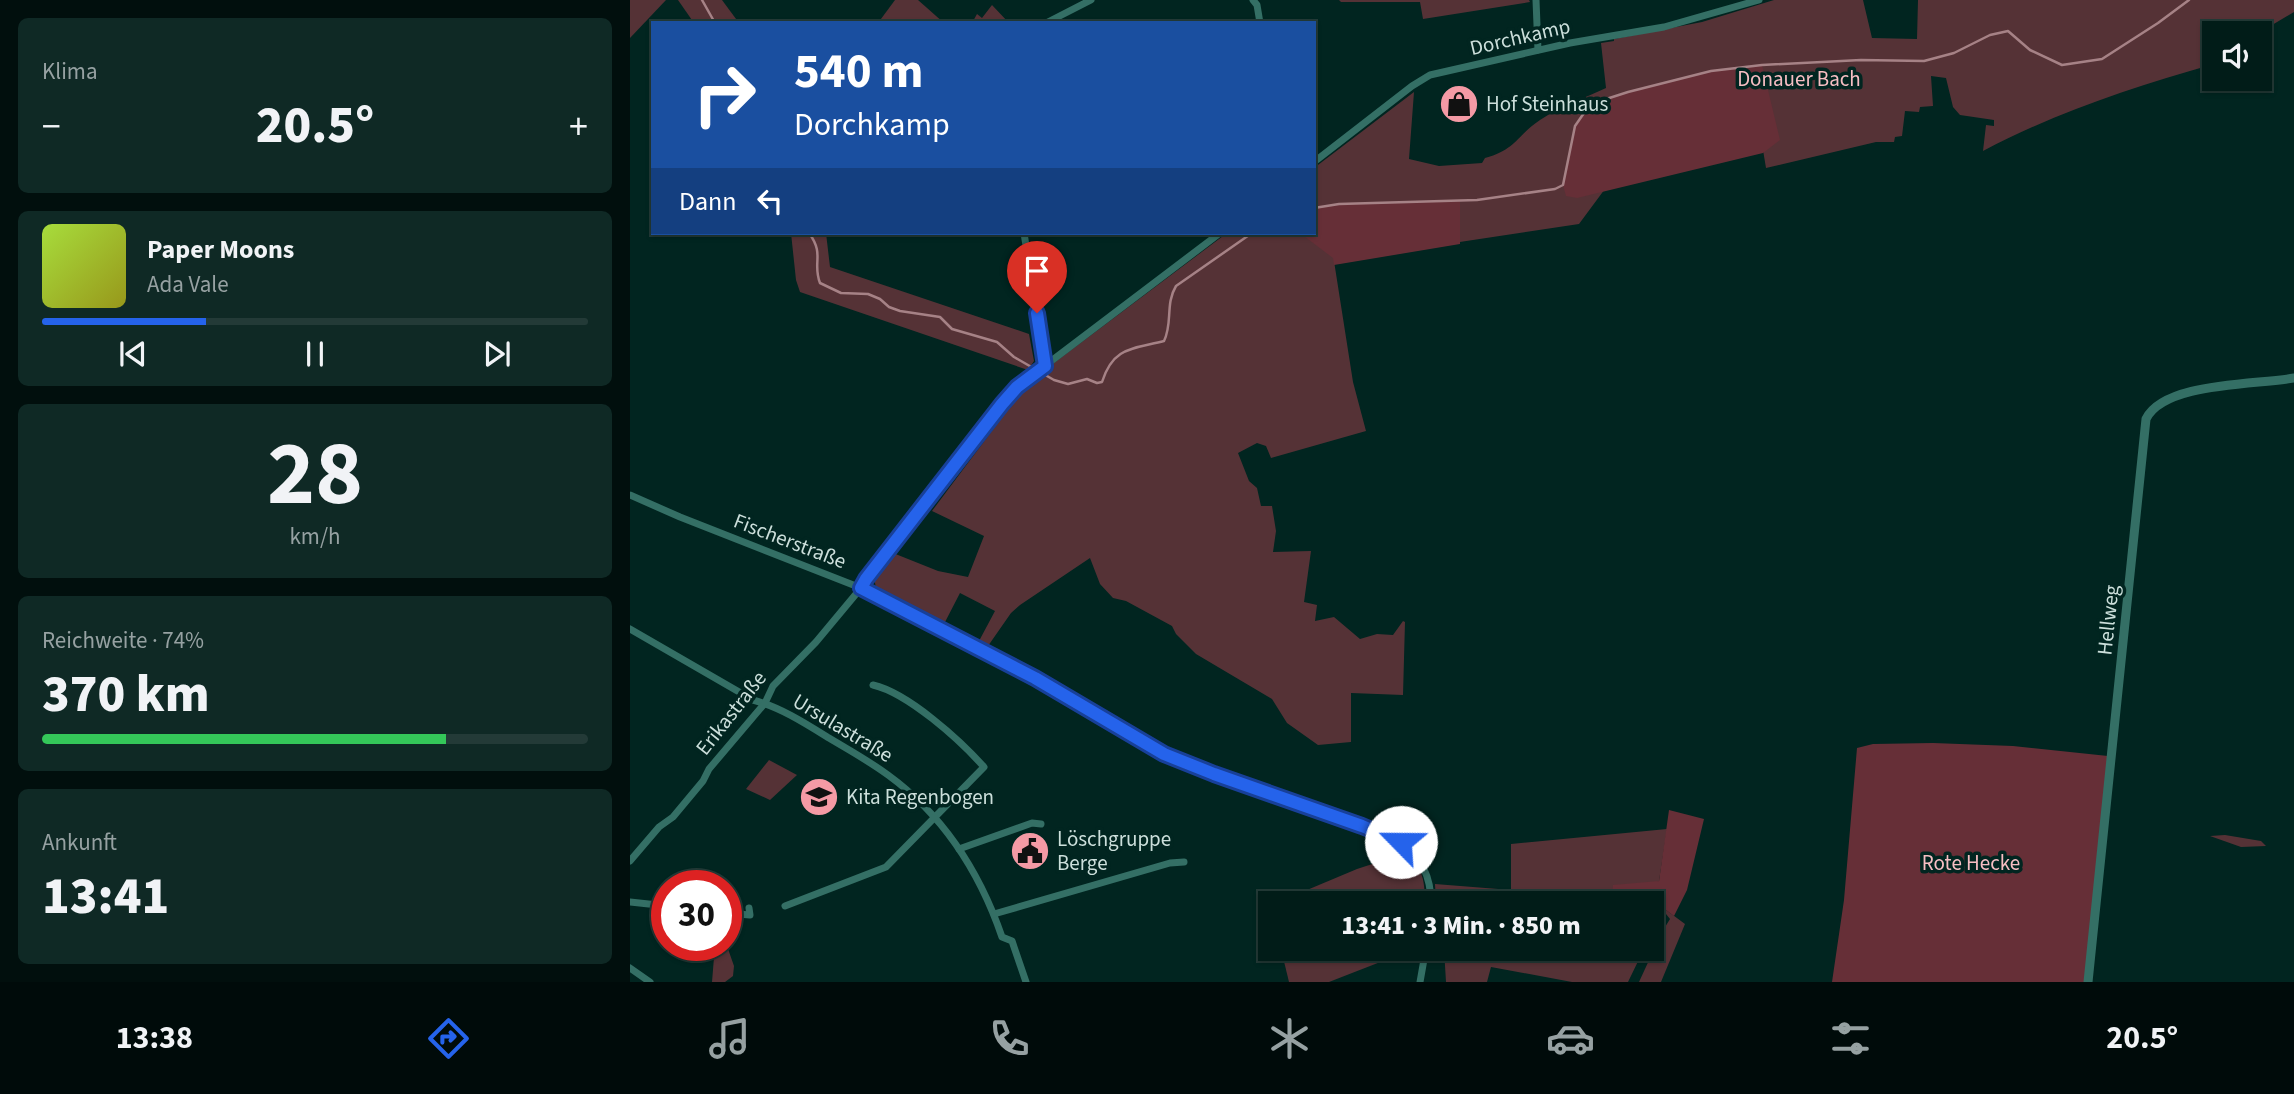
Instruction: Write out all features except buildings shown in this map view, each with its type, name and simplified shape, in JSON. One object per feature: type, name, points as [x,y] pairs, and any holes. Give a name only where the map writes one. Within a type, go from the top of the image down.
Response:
[{"type":"street","points":[[1050,21],[1091,0]]},
{"type":"street","points":[[1253,0],[1257,5],[1260,21]]},
{"type":"street","points":[[1536,0],[1538,50]]},
{"type":"street","name":"Dorchkamp","points":[[1316,160],[1430,75],[1538,50],[1664,27],[1759,0]]},
{"type":"street","points":[[1024,235],[1040,370]]},
{"type":"street","points":[[861,588],[1017,387],[1217,235]]},
{"type":"street","name":"Hellweg","points":[[2088,982],[2146,419],[2155,405],[2176,396],[2209,389],[2294,379]]},
{"type":"street","name":"Fischerstraße","points":[[630,495],[861,588],[1035,678],[1164,754],[1401,842],[1424,866],[1431,891]]},
{"type":"street","name":"Erikastraße","points":[[630,861],[659,827],[673,817],[703,781],[709,769],[765,703],[773,686],[816,642],[861,588]]},
{"type":"street","name":"Ursulastraße","points":[[630,629],[753,700],[765,703],[816,729],[869,761],[912,794],[935,817],[959,849],[994,914],[1002,937],[1012,941],[1026,982]]},
{"type":"street","points":[[785,906],[886,867],[984,767],[929,717],[884,688],[873,685]]},
{"type":"street","points":[[959,849],[1032,823],[1041,824]]},
{"type":"street","points":[[994,914],[1170,863],[1184,862]]},
{"type":"street","points":[[630,902],[651,904]]},
{"type":"street","points":[[742,914],[750,915],[749,908]]},
{"type":"street","points":[[1420,982],[1424,961]]},
{"type":"street","points":[[630,968],[650,982]]},
{"type":"green space","points":[[630,0],[666,0],[630,38]]},
{"type":"green space","points":[[678,0],[722,0],[738,21],[693,21]]},
{"type":"green space","points":[[895,0],[918,0],[942,21],[879,21]]},
{"type":"green space","points":[[1339,0],[1530,2],[1423,19],[1420,2]]},
{"type":"green space","points":[[1774,0],[1863,0],[1872,38],[1917,39],[1918,0],[2294,0],[2294,12],[2272,25],[2272,21],[2202,21],[2202,68],[2096,102],[2039,124],[1983,151],[1986,125],[1994,126],[1994,120],[1960,115],[1953,107],[1946,78],[1931,76],[1933,106],[1920,107],[1919,112],[1905,111],[1902,136],[1895,137],[1894,142],[1876,142],[1766,168],[1763,150],[1619,170],[1579,224],[1334,261],[1353,382],[1366,431],[1271,458],[1266,446],[1257,443],[1238,453],[1249,481],[1257,488],[1261,506],[1272,506],[1276,531],[1273,552],[1311,551],[1304,602],[1317,605],[1315,621],[1334,617],[1360,639],[1377,634],[1393,635],[1403,621],[1405,622],[1403,695],[1351,693],[1351,742],[1318,745],[1287,723],[1272,699],[1196,654],[1176,634],[1172,626],[1126,601],[1113,598],[1100,584],[1090,558],[1020,605],[1011,613],[988,646],[979,641],[995,611],[960,593],[944,624],[876,588],[874,578],[893,553],[938,571],[968,577],[984,536],[932,511],[1021,392],[1036,380],[1034,378],[1224,235],[1316,235],[1316,166],[1414,92],[1409,159],[1439,166],[1482,163],[1485,158],[1504,151],[1548,115],[1606,88],[1601,43],[1702,22]]},
{"type":"green space","points":[[992,5],[1007,21],[973,21],[977,14],[982,18]]},
{"type":"green space","points":[[1762,65],[1780,140],[1763,153],[1577,198],[1566,196],[1563,185],[1575,126],[1584,113],[1597,102],[1711,71]]},
{"type":"green space","points":[[1460,200],[1460,244],[1334,265],[1333,258],[1303,235],[1316,235],[1316,208],[1339,204]]},
{"type":"green space","points":[[791,235],[826,235],[830,267],[1029,334],[1034,361],[1028,370],[800,292],[796,280]]},
{"type":"green space","name":"Rote Hecke","points":[[1873,744],[2013,746],[2108,756],[2085,982],[1832,982],[1844,900],[1857,748]]},
{"type":"green space","points":[[769,760],[797,775],[770,800],[746,789]]},
{"type":"green space","points":[[1669,810],[1704,819],[1687,890],[1674,916],[1664,908],[1664,891],[1612,891],[1613,885],[1659,881]]},
{"type":"green space","points":[[1667,829],[1659,881],[1639,891],[1435,891],[1435,884],[1511,890],[1511,844]]},
{"type":"green space","points":[[2225,835],[2261,841],[2266,846],[2241,847],[2210,836]]},
{"type":"green space","points":[[1406,853],[1416,863],[1422,875],[1424,891],[1305,891],[1357,869]]},
{"type":"green space","points":[[1664,908],[1685,924],[1661,982],[1639,982],[1649,961],[1664,961],[1664,929],[1670,919]]},
{"type":"green space","points":[[714,961],[732,961],[733,976],[725,982],[712,982]]},
{"type":"green space","points":[[1284,961],[1383,961],[1329,982],[1289,982]]},
{"type":"green space","points":[[1445,961],[1638,961],[1628,982],[1572,982],[1491,967],[1487,982],[1446,982]]},
{"type":"waterway","name":"Donauer Bach","points":[[702,0],[714,21]]},
{"type":"waterway","name":"Donauer Bach","points":[[1316,208],[1339,204],[1477,200],[1555,189],[1563,185],[1575,126],[1584,113],[1597,102],[1711,71],[1762,65],[1861,60],[1924,61],[1954,53],[1990,35],[2008,31],[2030,50],[2062,65],[2102,59],[2189,0]]},
{"type":"waterway","name":"Donauer Bach","points":[[810,235],[816,247],[820,283],[841,293],[868,294],[900,311],[940,317],[952,329],[997,342],[1014,357],[1054,380],[1068,384],[1087,379],[1102,382],[1112,362],[1125,351],[1164,341],[1176,286],[1249,235]]},
{"type":"place","name":"Hof Steinhaus","points":[[1459,104]]},
{"type":"place","name":"Kita Regenbogen","points":[[819,797]]},
{"type":"place","name":"Löschgruppe Berge","points":[[1030,851]]},
{"type":"route","points":[[1037,313],[1045,366],[1017,387],[1002,404],[861,588],[1035,678],[1164,754],[1401,842]]}]
